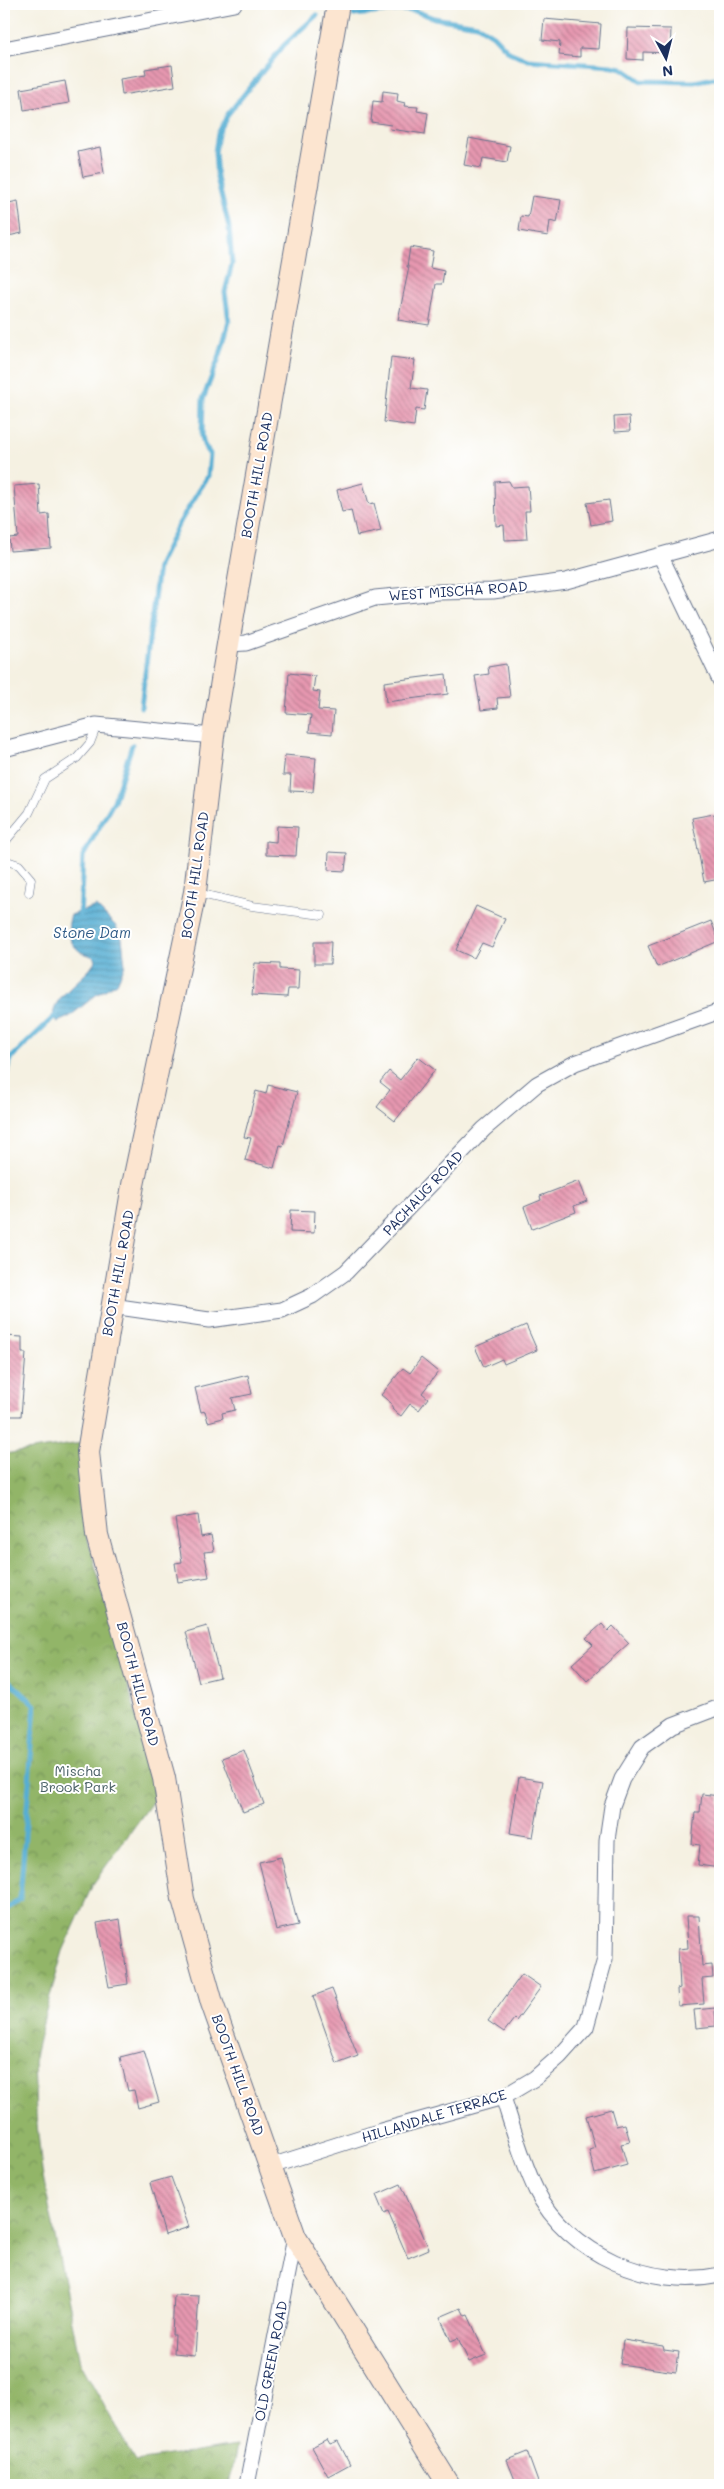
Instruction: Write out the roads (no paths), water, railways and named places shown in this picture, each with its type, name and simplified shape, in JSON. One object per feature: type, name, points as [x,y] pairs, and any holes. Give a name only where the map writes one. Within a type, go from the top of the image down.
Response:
[{"type":"street","points":[[4,49],[234,4]]},
{"type":"street","name":"BOOTH HILL ROAD","points":[[338,4],[213,736],[195,892],[133,1185],[88,1452],[97,1535],[164,1778],[182,1899],[212,2003],[272,2166],[295,2237],[449,2485]]},
{"type":"street","name":"WEST MISCHA ROAD","points":[[228,644],[246,643],[376,598],[438,592],[493,591],[566,582],[720,539]]},
{"type":"street","points":[[661,557],[720,680]]},
{"type":"street","points":[[4,749],[97,725],[213,736]]},
{"type":"street","name":"PACHAUG ROAD","points":[[112,1306],[209,1320],[282,1310],[305,1299],[346,1272],[386,1233],[484,1129],[537,1084],[575,1063],[720,1011]]},
{"type":"street","name":"HILLANDALE TERRACE","points":[[272,2166],[381,2131],[503,2097],[535,2078],[586,2027],[605,1959],[607,1840],[612,1806],[622,1779],[642,1747],[673,1725],[720,1707]]},
{"type":"street","points":[[503,2097],[537,2192],[557,2219],[578,2241],[626,2268],[658,2276],[687,2278],[720,2275]]},
{"type":"street","name":"OLD GREEN ROAD","points":[[246,2485],[295,2237]]},
{"type":"lane","points":[[4,844],[28,814],[45,779],[77,758],[90,743],[97,725]]},
{"type":"lane","points":[[4,860],[19,865],[31,879],[29,892]]},
{"type":"lane","points":[[195,892],[252,906],[322,915]]},
{"type":"water","name":"Stone Dam","points":[[96,906],[115,925],[122,938],[125,965],[117,983],[96,995],[69,1017],[57,1022],[54,1014],[55,1006],[92,966],[96,959],[81,952],[73,944],[69,935],[71,915]]},
{"type":"waterway","points":[[354,15],[400,10],[415,11],[434,18],[477,25],[493,35],[509,52],[528,60],[622,68],[641,81],[694,82],[714,78],[720,80]]},
{"type":"waterway","points":[[141,707],[158,566],[177,527],[208,476],[210,454],[204,445],[202,436],[203,399],[220,355],[229,321],[225,292],[232,264],[229,227],[217,178],[215,152],[218,134],[228,114],[284,45],[317,15]]},
{"type":"waterway","points":[[80,918],[83,856],[114,801],[132,745]]},
{"type":"waterway","points":[[4,1085],[10,1059],[59,1012]]},
{"type":"waterway","points":[[4,1676],[35,1705],[20,1899],[4,1912]]},
{"type":"park label","name":"Mischa Brook Park","points":[[78,1779]]}]
